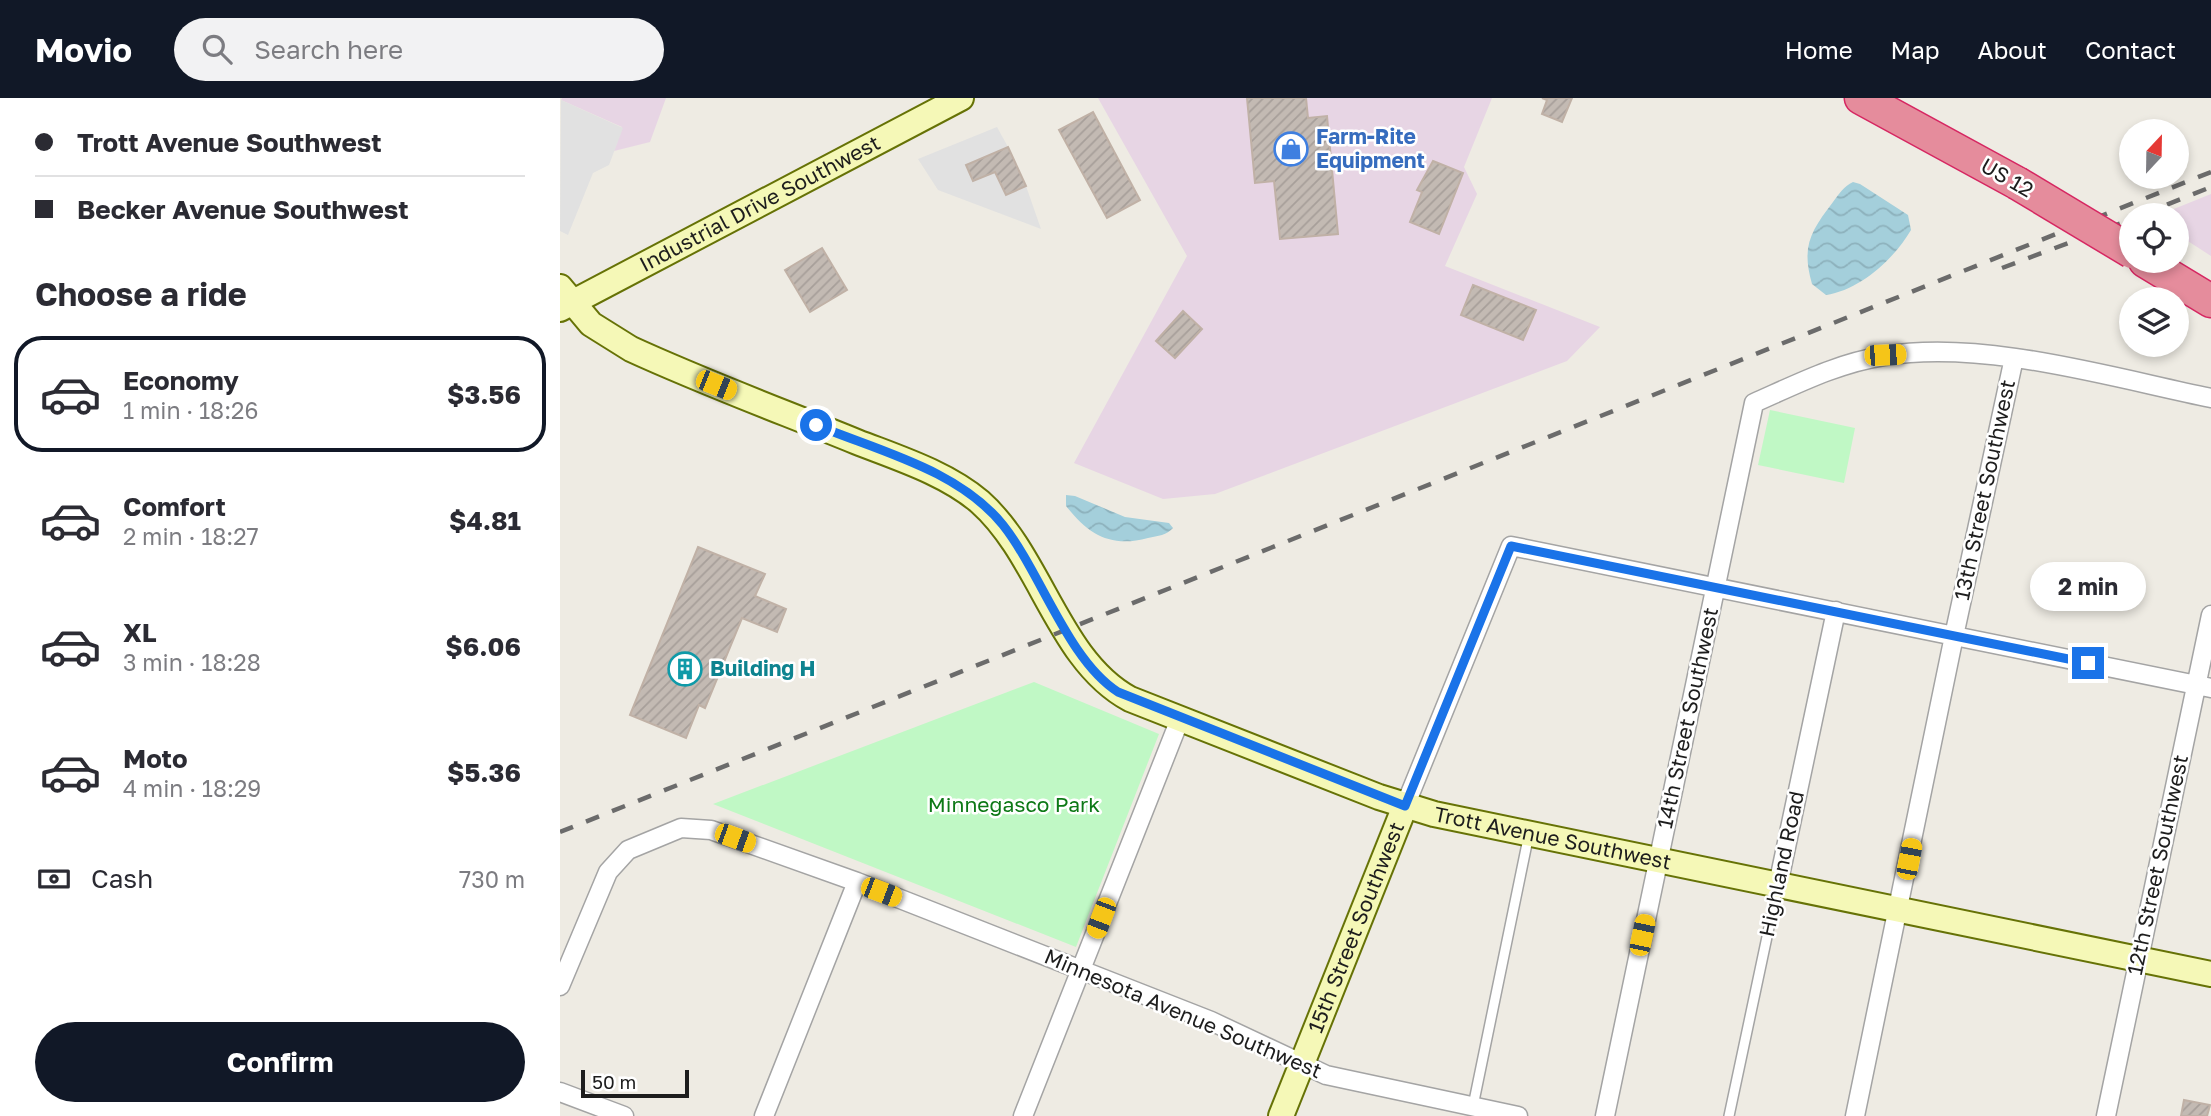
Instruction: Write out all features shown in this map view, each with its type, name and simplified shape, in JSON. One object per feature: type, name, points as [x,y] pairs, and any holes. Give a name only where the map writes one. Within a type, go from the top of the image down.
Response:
[{"type":"highway","name":"US 12","points":[[1865,102],[2017,183],[2119,244]]},
{"type":"highway","points":[[2166,273],[2211,301]]},
{"type":"street","name":"Industrial Drive Southwest","points":[[564,300],[961,98]]},
{"type":"street","name":"Trott Avenue Southwest","points":[[564,300],[591,324],[631,349],[923,469],[961,488],[1003,525],[1094,671],[1118,692],[1180,719],[1405,806],[1657,861],[2211,974]]},
{"type":"street","name":"14th Street Southwest","points":[[1605,1116],[1754,403],[1825,370],[1885,355],[1955,353],[2014,358]]},
{"type":"street","points":[[2014,358],[2211,398]]},
{"type":"street","name":"13th Street Southwest","points":[[1855,1116],[2014,358]]},
{"type":"street","name":"15th Street Southwest","points":[[1281,1116],[1511,546],[1716,587]]},
{"type":"street","points":[[1716,587],[2204,686]]},
{"type":"street","name":"Highland Road","points":[[1778,885],[1836,611]]},
{"type":"street","name":"12th Street Southwest","points":[[2106,1116],[2138,958],[2204,686],[2211,615]]},
{"type":"street","points":[[1023,1116],[1180,719]]},
{"type":"street","name":"Minnesota Avenue Southwest","points":[[560,986],[608,872],[628,850],[681,828],[711,830],[1081,969],[1211,1021],[1326,1075],[1518,1116]]},
{"type":"street","points":[[764,1116],[856,883]]},
{"type":"street","points":[[560,1092],[624,1116]]},
{"type":"lane","points":[[1473,1106],[1529,834]]},
{"type":"lane","name":"Highland Road","points":[[1729,1116],[1778,885]]},
{"type":"shaded area","points":[[666,98],[650,142],[614,151],[622,127],[561,100]]},
{"type":"shaded area","points":[[1098,98],[1492,98],[1464,167],[1477,194],[1445,266],[1600,327],[1567,361],[1215,494],[1163,499],[1074,463],[1187,256]]},
{"type":"shaded area","points":[[561,100],[623,128],[609,165],[593,173],[568,235],[560,231]]},
{"type":"shaded area","points":[[997,127],[1008,147],[966,166],[973,181],[995,172],[1006,195],[1026,186],[1041,229],[938,190],[918,159]]},
{"type":"shaded area","points":[[2211,194],[2211,256],[2189,242],[2189,203]]},
{"type":"green space","points":[[1770,410],[1855,428],[1844,483],[1758,465]]},
{"type":"green space","name":"Minnegasco Park","points":[[1034,682],[1159,734],[1076,947],[713,804]]},
{"type":"water","points":[[1853,182],[1908,215],[1911,230],[1895,252],[1875,272],[1851,287],[1826,295],[1812,284],[1808,259],[1810,240],[1837,196]]},
{"type":"water","points":[[1066,495],[1075,496],[1125,517],[1169,523],[1173,528],[1162,535],[1135,541],[1102,537],[1083,525],[1066,506]]},
{"type":"building","name":"Farm-Rite Equipment","points":[[1247,98],[1306,98],[1308,118],[1327,116],[1338,234],[1280,239],[1274,181],[1255,183]]},
{"type":"building","points":[[1542,98],[1572,98],[1562,122],[1542,114],[1547,100]]},
{"type":"building","points":[[1093,112],[1140,200],[1107,218],[1059,130]]},
{"type":"building","points":[[1008,147],[1026,186],[1006,195],[995,172],[973,181],[966,165]]},
{"type":"building","points":[[1433,161],[1463,173],[1439,234],[1410,222],[1422,192],[1417,190]]},
{"type":"building","points":[[822,248],[847,290],[810,312],[785,270]]},
{"type":"building","points":[[1473,285],[1536,310],[1523,340],[1461,315]]},
{"type":"building","points":[[1183,311],[1202,329],[1175,358],[1156,341]]},
{"type":"building","name":"Building H","points":[[698,547],[765,574],[755,596],[786,609],[777,632],[742,618],[705,708],[699,705],[686,738],[630,715]]},
{"type":"building","points":[[2184,1100],[2210,1105],[2207,1116],[2181,1116]]},
{"type":"railway","points":[[560,832],[2211,172]]},
{"type":"railway","points":[[2171,203],[2211,187]]},
{"type":"railway","points":[[2002,268],[2119,224]]},
{"type":"place","name":"Farm-Rite Equipment","points":[[1291,149]]},
{"type":"place","name":"Building H","points":[[685,669]]},
{"type":"route","points":[[816,425],[923,469],[961,488],[978,500],[1003,525],[1084,657],[1113,689],[1130,699],[1405,806],[1511,546],[2088,663]]}]
